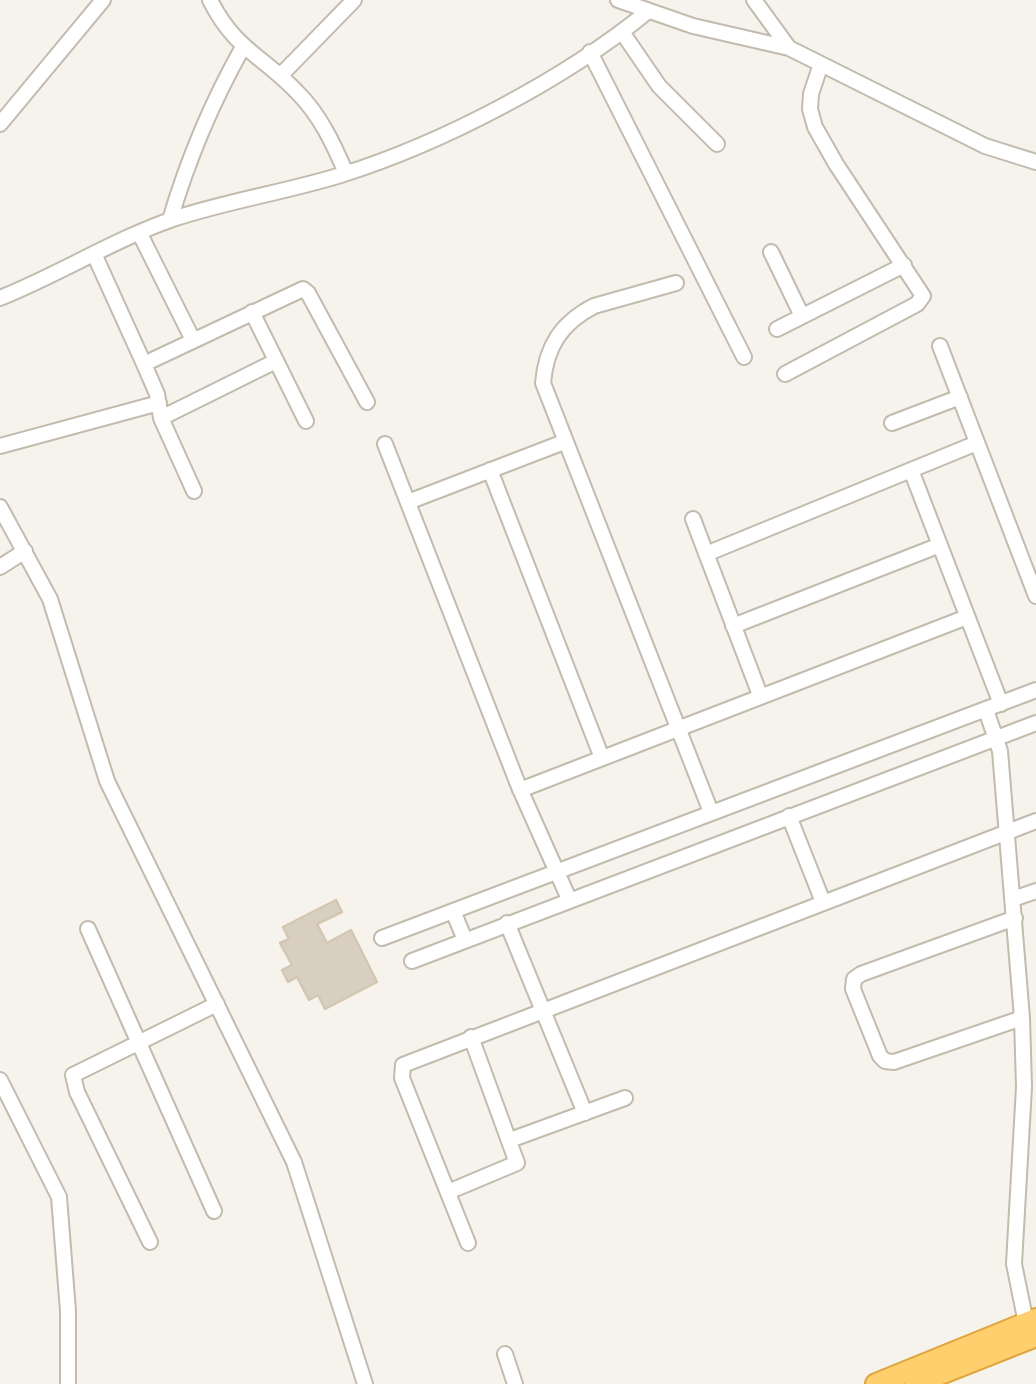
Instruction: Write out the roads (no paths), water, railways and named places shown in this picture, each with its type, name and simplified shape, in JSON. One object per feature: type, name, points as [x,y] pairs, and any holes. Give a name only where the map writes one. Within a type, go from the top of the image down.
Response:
[{"type":"highway","points":[[916,1384],[947,1377],[1033,1326]]},
{"type":"highway","points":[[876,1384],[1033,1326]]},
{"type":"street","points":[[0,124],[102,0]]},
{"type":"street","points":[[210,0],[226,29],[243,48],[280,76],[312,108],[346,173]]},
{"type":"street","points":[[280,76],[354,0]]},
{"type":"street","points":[[618,0],[693,26],[789,48],[985,146],[1036,162]]},
{"type":"street","points":[[754,0],[789,48]]},
{"type":"street","points":[[0,298],[170,220],[346,173],[483,116],[622,32],[647,12]]},
{"type":"street","points":[[622,32],[660,86],[716,144]]},
{"type":"street","points":[[170,220],[196,144],[243,48]]},
{"type":"street","points":[[590,52],[744,356]]},
{"type":"street","points":[[785,374],[922,300],[921,290],[815,127],[811,94],[821,64]]},
{"type":"street","points":[[140,234],[192,340]]},
{"type":"street","points":[[771,252],[802,316]]},
{"type":"street","points":[[95,256],[144,364],[194,491]]},
{"type":"street","points":[[777,329],[904,264]]},
{"type":"street","points":[[676,283],[582,312],[557,336],[544,362],[542,383],[711,812]]},
{"type":"street","points":[[144,364],[304,290],[366,402]]},
{"type":"street","points":[[252,312],[306,421]]},
{"type":"street","points":[[940,346],[1036,593]]},
{"type":"street","points":[[0,446],[160,411],[276,361]]},
{"type":"street","points":[[892,423],[960,397]]},
{"type":"street","points":[[408,502],[564,442]]},
{"type":"street","points":[[706,554],[977,443]]},
{"type":"street","points":[[385,444],[520,790],[568,899]]},
{"type":"street","points":[[490,470],[602,758]]},
{"type":"street","points":[[912,470],[968,617],[993,707],[1000,751],[1024,1087],[1014,1264],[1033,1326]]},
{"type":"street","points":[[0,507],[50,599],[108,781],[294,1162],[365,1384]]},
{"type":"street","points":[[693,519],[760,695]]},
{"type":"street","points":[[733,626],[940,545]]},
{"type":"street","points":[[0,568],[26,552]]},
{"type":"street","points":[[520,790],[968,617]]},
{"type":"street","points":[[382,938],[1036,690]]},
{"type":"street","points":[[412,961],[1036,722]]},
{"type":"street","points":[[789,816],[823,902]]},
{"type":"street","points":[[468,1243],[400,1071],[410,1060],[1036,821]]},
{"type":"street","points":[[1013,899],[1036,891]]},
{"type":"street","points":[[453,911],[465,940]]},
{"type":"street","points":[[1014,918],[861,974],[854,979],[854,988],[885,1061],[894,1062],[1022,1018]]},
{"type":"street","points":[[507,923],[584,1112]]},
{"type":"street","points":[[88,929],[214,1212]]},
{"type":"street","points":[[1019,978],[1036,972]]},
{"type":"street","points":[[150,1242],[72,1081],[78,1070],[217,1004]]},
{"type":"street","points":[[448,1192],[517,1163],[471,1037]]},
{"type":"street","points":[[0,1080],[59,1198],[68,1310],[68,1384]]},
{"type":"street","points":[[510,1140],[626,1098]]},
{"type":"street","points":[[504,1354],[515,1384]]}]
